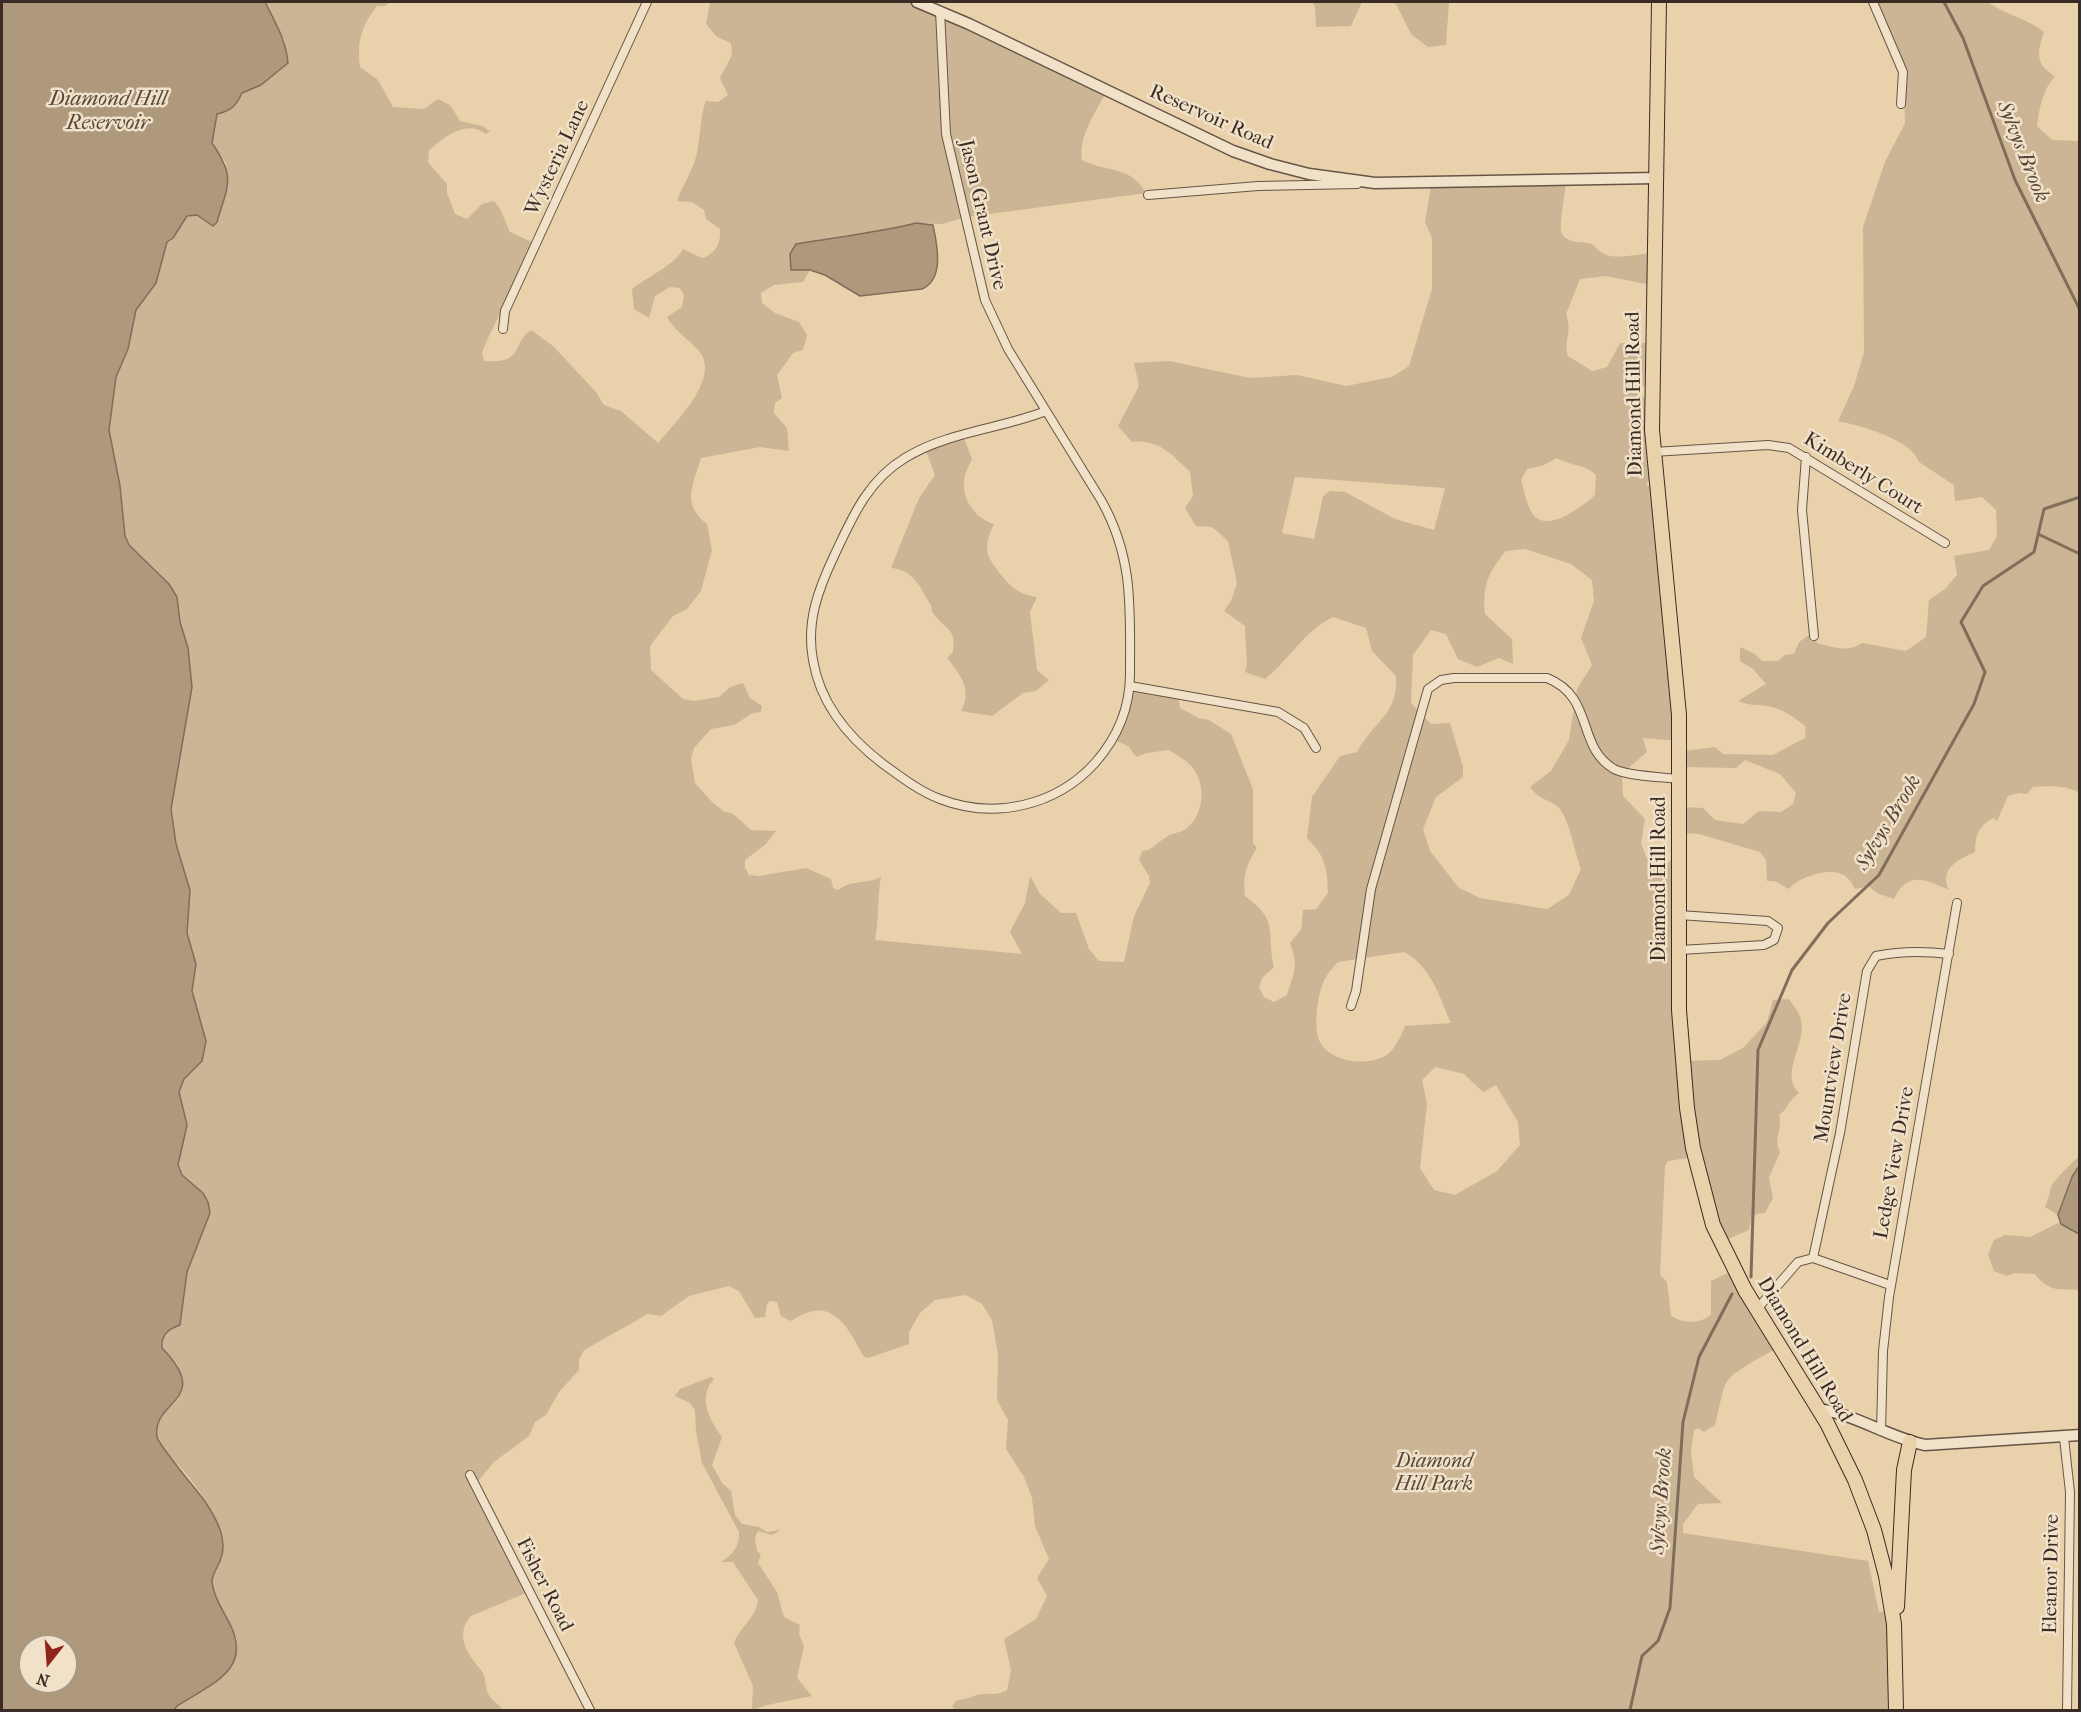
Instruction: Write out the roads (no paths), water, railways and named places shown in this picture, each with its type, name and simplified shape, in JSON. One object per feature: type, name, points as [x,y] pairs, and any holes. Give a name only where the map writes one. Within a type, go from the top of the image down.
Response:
[{"type":"main road","name":"Diamond Hill Road","points":[[1659,2],[1651,381],[1653,452],[1678,704],[1681,1048],[1693,1148],[1713,1225],[1742,1286],[1818,1409],[1855,1480],[1874,1530],[1887,1582],[1894,1624],[1896,1710]]},
{"type":"main road","points":[[1894,1624],[1899,1586],[1904,1470],[1910,1442]]},
{"type":"street","name":"Wysteria Lane","points":[[503,329],[505,311],[647,2]]},
{"type":"street","name":"Reservoir Road","points":[[917,2],[1233,151],[1309,174],[1375,183],[1656,178]]},
{"type":"street","points":[[1873,2],[1903,72],[1901,104]]},
{"type":"street","name":"Jason Grant Drive","points":[[940,11],[946,134],[980,283],[999,333],[1110,515],[1122,545],[1129,575],[1130,686],[1122,721],[1113,739],[1088,771],[1046,797],[1017,807],[977,808],[948,802],[920,790],[873,756],[847,730],[825,698],[818,680],[811,642],[814,603],[820,584],[857,506],[873,484],[906,457],[932,445],[1011,424],[1046,411]]},
{"type":"street","points":[[1148,195],[1258,186],[1375,183]]},
{"type":"street","name":"Kimberly Court","points":[[1653,452],[1768,445],[1789,448],[1945,543]]},
{"type":"street","points":[[1806,457],[1802,510],[1814,636]]},
{"type":"street","points":[[1351,1006],[1356,992],[1371,889],[1428,689],[1442,680],[1473,676],[1546,678],[1561,683],[1576,699],[1587,733],[1603,761],[1616,770],[1679,779]]},
{"type":"street","points":[[1130,686],[1278,712],[1304,728],[1316,748]]},
{"type":"street","name":"Ledge View Drive","points":[[1881,1431],[1883,1351],[1890,1285],[1957,903]]},
{"type":"street","points":[[1679,915],[1768,921],[1778,928],[1774,940],[1764,945],[1680,950]]},
{"type":"street","name":"Mountview Drive","points":[[1813,1258],[1840,1133],[1866,971],[1876,956],[1894,952],[1921,951],[1948,954]]},
{"type":"street","points":[[1757,1310],[1798,1262],[1813,1258],[1890,1285]]},
{"type":"street","points":[[1818,1409],[1840,1412],[1910,1442],[1940,1445],[2079,1435]]},
{"type":"street","name":"Eleanor Drive","points":[[2064,1437],[2070,1492],[2067,1710]]},
{"type":"street","name":"Fisher Road","points":[[470,1474],[590,1710]]},
{"type":"water","name":"Diamond Hill Reservoir","points":[[2,2],[265,2],[282,39],[288,63],[261,85],[242,93],[235,105],[217,114],[212,143],[220,155],[228,181],[217,222],[213,226],[197,215],[187,216],[173,238],[167,242],[156,283],[136,310],[128,349],[116,377],[109,430],[120,486],[125,536],[129,545],[169,584],[177,597],[180,622],[188,648],[192,687],[171,809],[176,844],[190,890],[187,933],[196,964],[192,991],[206,1041],[202,1061],[184,1079],[179,1092],[187,1125],[178,1165],[182,1175],[203,1193],[210,1213],[187,1272],[180,1325],[172,1328],[163,1339],[162,1348],[176,1366],[182,1379],[182,1390],[163,1415],[158,1425],[157,1437],[206,1503],[221,1531],[222,1553],[212,1582],[236,1640],[236,1653],[225,1674],[174,1710],[2,1710]]},
{"type":"water","points":[[916,223],[933,225],[938,260],[934,277],[922,289],[860,296],[825,275],[810,270],[791,270],[790,254],[796,244]]},
{"type":"water","points":[[2079,1166],[2079,1234],[2061,1224],[2058,1215],[2072,1177]]},
{"type":"waterway","name":"Sylvys Brook","points":[[1944,2],[1963,38],[2015,180],[2080,310]]},
{"type":"waterway","name":"Sylvys Brook","points":[[1751,1277],[1758,1050],[1792,970],[1828,923],[1879,875],[1974,704],[1985,672],[1961,622],[1983,586],[2034,552],[2044,509],[2080,497]]},
{"type":"waterway","points":[[2038,534],[2080,554]]},
{"type":"waterway","name":"Sylvys Brook","points":[[1630,1710],[1642,1656],[1658,1641],[1670,1608],[1683,1422],[1699,1357],[1732,1294]]},
{"type":"park label","name":"Diamond Hill Park","points":[[1434,1474]]}]
